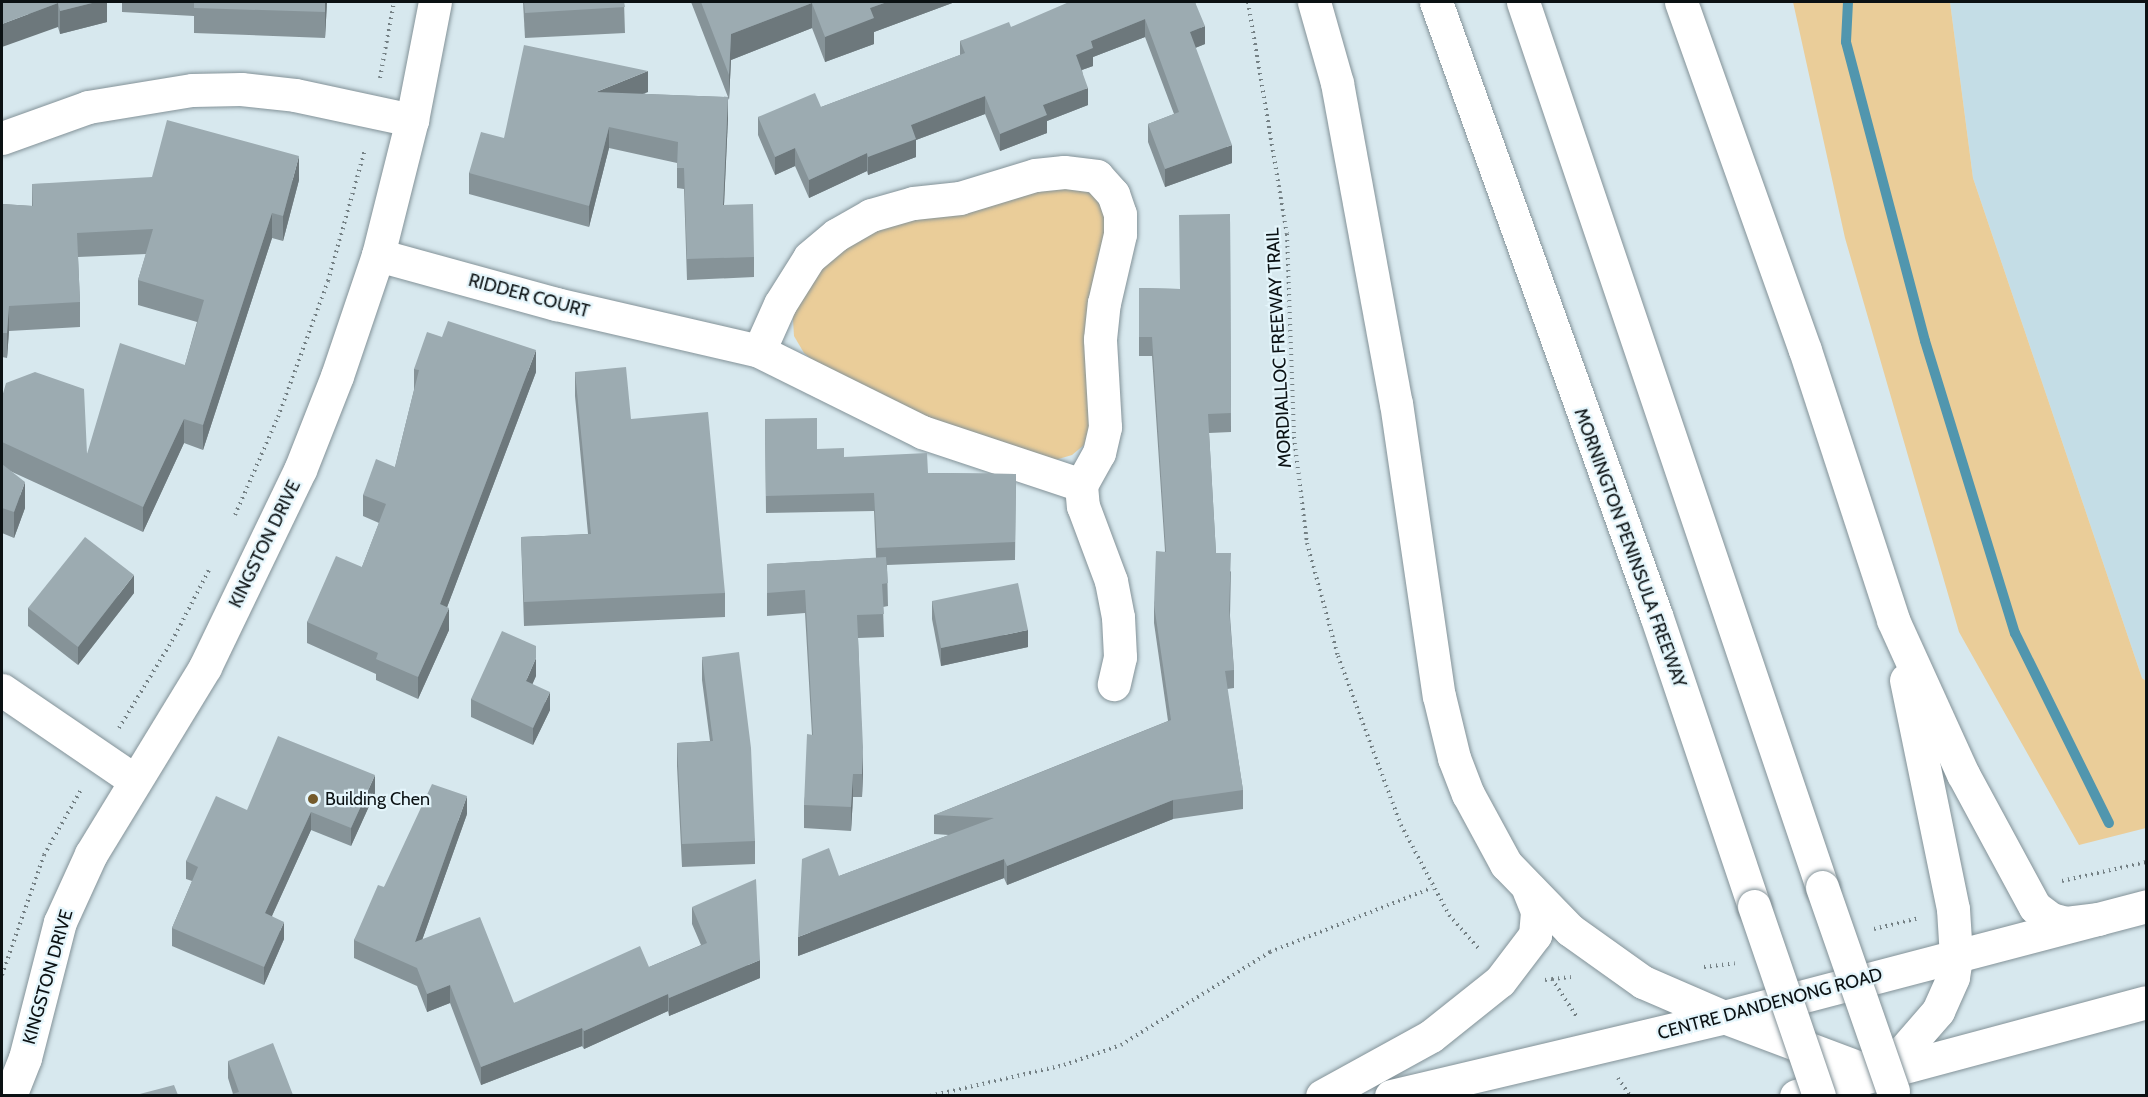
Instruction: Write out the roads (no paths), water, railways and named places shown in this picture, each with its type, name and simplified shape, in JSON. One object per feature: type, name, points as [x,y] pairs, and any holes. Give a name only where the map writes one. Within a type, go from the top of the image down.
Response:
[{"type":"main road","name":"KINGSTON DRIVE","points":[[10,1095],[25,1058],[60,922],[91,854],[134,780],[205,667],[300,470],[378,255],[412,120],[435,2]]},
{"type":"main road","points":[[1314,2],[1337,83],[1394,391],[1446,724],[1454,758],[1481,820],[1506,864],[1529,891],[1588,945],[1635,977],[1724,1017],[1887,1084]]},
{"type":"main road","name":"MORNINGTON PENINSULA FREEWAY","points":[[1436,2],[1656,615],[1819,1095]]},
{"type":"main road","points":[[1523,2],[1887,1084]]},
{"type":"main road","points":[[1681,2],[1805,350],[1893,620],[1953,909],[1956,957],[1953,977],[1938,1011],[1887,1084]]},
{"type":"main road","points":[[2,138],[88,107],[192,90],[241,89],[295,95],[412,120]]},
{"type":"main road","points":[[759,351],[780,304],[809,258],[836,235],[871,215],[913,203],[1001,188],[1035,175],[1064,172],[1097,177],[1113,194],[1120,214],[1120,234],[1104,303],[1100,339],[1105,427],[1099,453],[1081,485],[1083,506],[1111,581],[1118,617],[1119,657],[1114,684]]},
{"type":"main road","name":"RIDDER COURT","points":[[378,255],[759,351],[922,432],[1081,485]]},
{"type":"main road","points":[[1893,620],[1963,774],[2024,891],[2036,907],[2056,921],[2099,919]]},
{"type":"main road","points":[[2,690],[134,780]]},
{"type":"main road","points":[[1322,1095],[1431,1036],[1500,981],[1535,935],[1536,911],[1529,891]]},
{"type":"main road","name":"CENTRE DANDENONG ROAD","points":[[1391,1095],[1457,1083],[1724,1017],[2146,906]]},
{"type":"main road","points":[[1796,1095],[1887,1084],[2146,1002]]},
{"type":"main road","name":"KINGSTON DRIVE","points":[[23,1095],[25,1058]]},
{"type":"waterway","points":[[1848,2],[1846,42],[1925,341],[2015,633],[2109,823]]},
{"type":"place","name":"Building Chen","points":[[313,799]]}]
